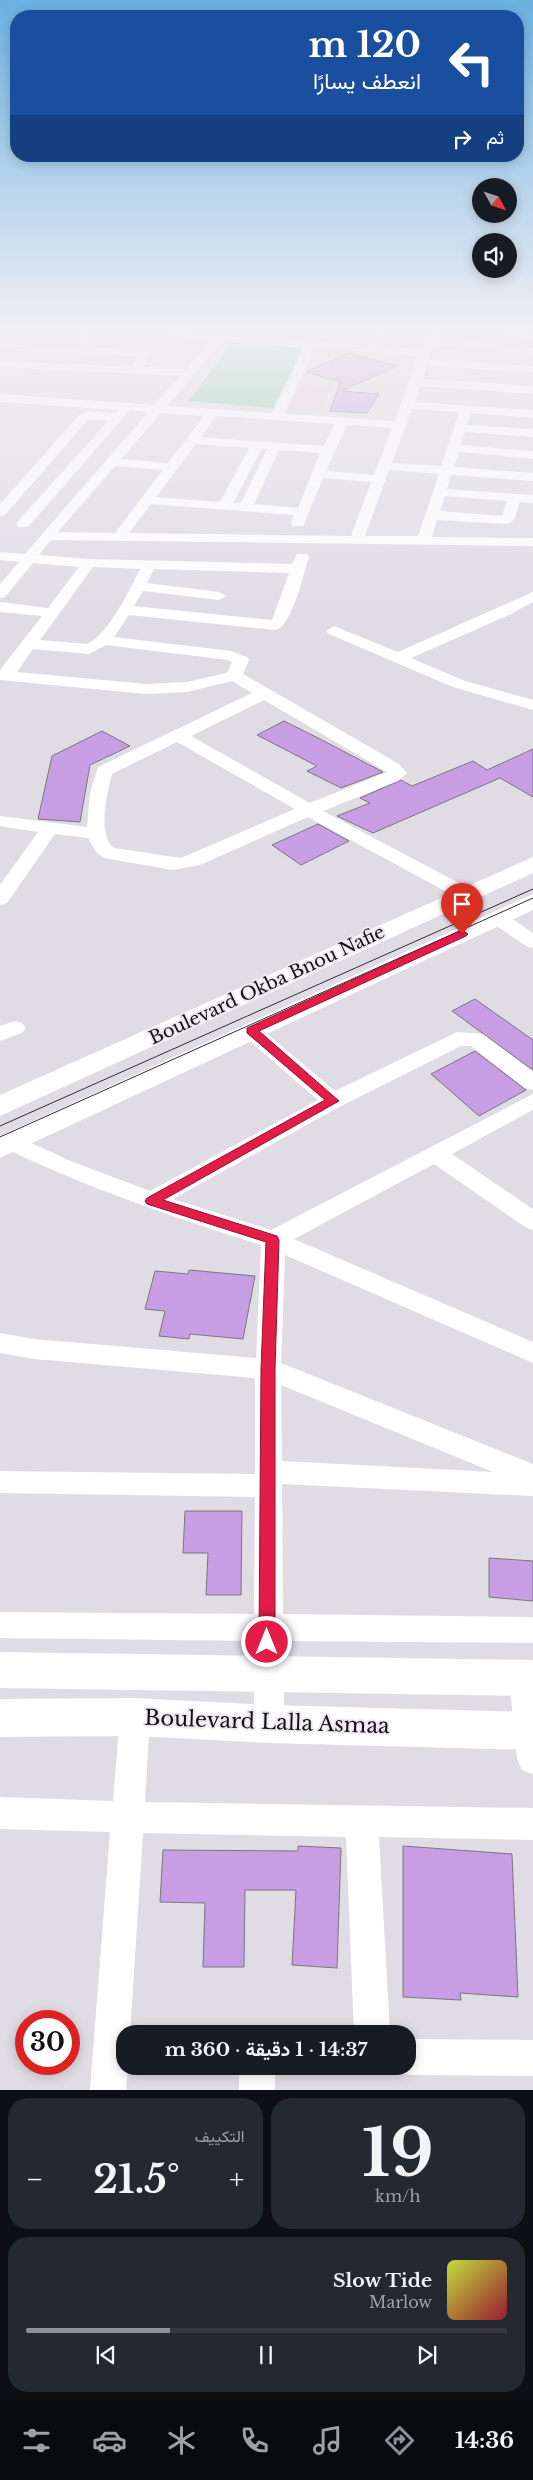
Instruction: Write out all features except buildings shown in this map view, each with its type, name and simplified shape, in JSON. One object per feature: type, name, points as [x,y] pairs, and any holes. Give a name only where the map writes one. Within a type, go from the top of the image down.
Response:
[{"type":"main road","name":"Boulevard Okba Bnou Nafie","points":[[0,1106],[533,864]]},
{"type":"main road","name":"Boulevard Okba Bnou Nafie","points":[[6,1146],[533,901]]},
{"type":"main road","points":[[0,1670],[529,1678]]},
{"type":"main road","name":"Boulevard Lalla Asmaa","points":[[0,1718],[135,1717],[532,1741]]},
{"type":"street","points":[[0,512],[76,426]]},
{"type":"street","points":[[23,524],[111,426]]},
{"type":"street","points":[[0,594],[47,536],[144,426]]},
{"type":"street","points":[[119,537],[203,426]]},
{"type":"street","points":[[124,610],[206,620],[276,625],[280,621],[299,568],[302,512],[328,450],[341,426]]},
{"type":"street","points":[[356,540],[399,426]]},
{"type":"street","points":[[423,542],[460,428],[533,434]]},
{"type":"street","points":[[192,440],[328,450]]},
{"type":"street","points":[[224,506],[257,446]]},
{"type":"street","points":[[246,507],[274,447]]},
{"type":"street","points":[[454,448],[533,455]]},
{"type":"street","points":[[112,462],[171,467]]},
{"type":"street","points":[[318,474],[447,470],[533,477]]},
{"type":"street","points":[[439,492],[533,499]]},
{"type":"street","points":[[431,515],[507,520],[515,498]]},
{"type":"street","points":[[147,500],[302,512]]},
{"type":"street","points":[[47,536],[533,542]]},
{"type":"street","points":[[174,564],[183,538]]},
{"type":"street","points":[[0,556],[89,563],[299,568]]},
{"type":"street","points":[[3,675],[31,644],[89,563]]},
{"type":"street","points":[[31,644],[90,649],[99,646],[124,610],[150,563]]},
{"type":"street","points":[[206,620],[235,566]]},
{"type":"street","points":[[137,586],[218,596]]},
{"type":"street","points":[[398,658],[506,611],[533,596]]},
{"type":"street","points":[[0,607],[53,613]]},
{"type":"street","points":[[334,631],[459,684],[533,705]]},
{"type":"street","points":[[103,640],[231,656],[241,660],[234,676]]},
{"type":"street","points":[[3,675],[146,689],[188,687],[234,676],[398,773],[392,778],[309,810],[182,864],[111,854],[104,851],[96,834],[104,772],[264,694]]},
{"type":"street","points":[[177,735],[309,810],[465,894]]},
{"type":"street","points":[[0,821],[96,834]]},
{"type":"street","points":[[0,899],[19,869],[50,828]]},
{"type":"street","points":[[0,866],[19,869]]},
{"type":"street","points":[[498,918],[533,942]]},
{"type":"street","points":[[251,1031],[333,1101]]},
{"type":"street","points":[[151,1201],[333,1101],[457,1039],[476,1039],[533,1083]]},
{"type":"street","points":[[273,1240],[533,1101]]},
{"type":"street","points":[[6,1146],[151,1201],[273,1240],[533,1354]]},
{"type":"street","points":[[436,1154],[533,1221]]},
{"type":"street","points":[[268,1724],[268,1369],[273,1240]]},
{"type":"street","points":[[0,1343],[34,1349],[268,1369],[533,1476]]},
{"type":"street","points":[[0,1482],[268,1479],[533,1485]]},
{"type":"street","points":[[0,1625],[267,1626],[533,1630]]},
{"type":"street","points":[[529,1678],[532,1741]]},
{"type":"street","points":[[119,2025],[128,1817],[135,1717]]},
{"type":"street","points":[[0,1813],[533,1824]]},
{"type":"street","points":[[362,1821],[372,2025]]},
{"type":"street","points":[[416,2057],[533,2058]]},
{"type":"street","points":[[108,2090],[116,2062]]},
{"type":"street","points":[[257,2075],[257,2090]]},
{"type":"tram line","points":[[0,1126],[533,889]]},
{"type":"tram line","points":[[0,1137],[533,898]]},
{"type":"route","points":[[267,1642],[268,1369],[273,1240],[151,1201],[333,1101],[251,1031],[462,934]]}]
